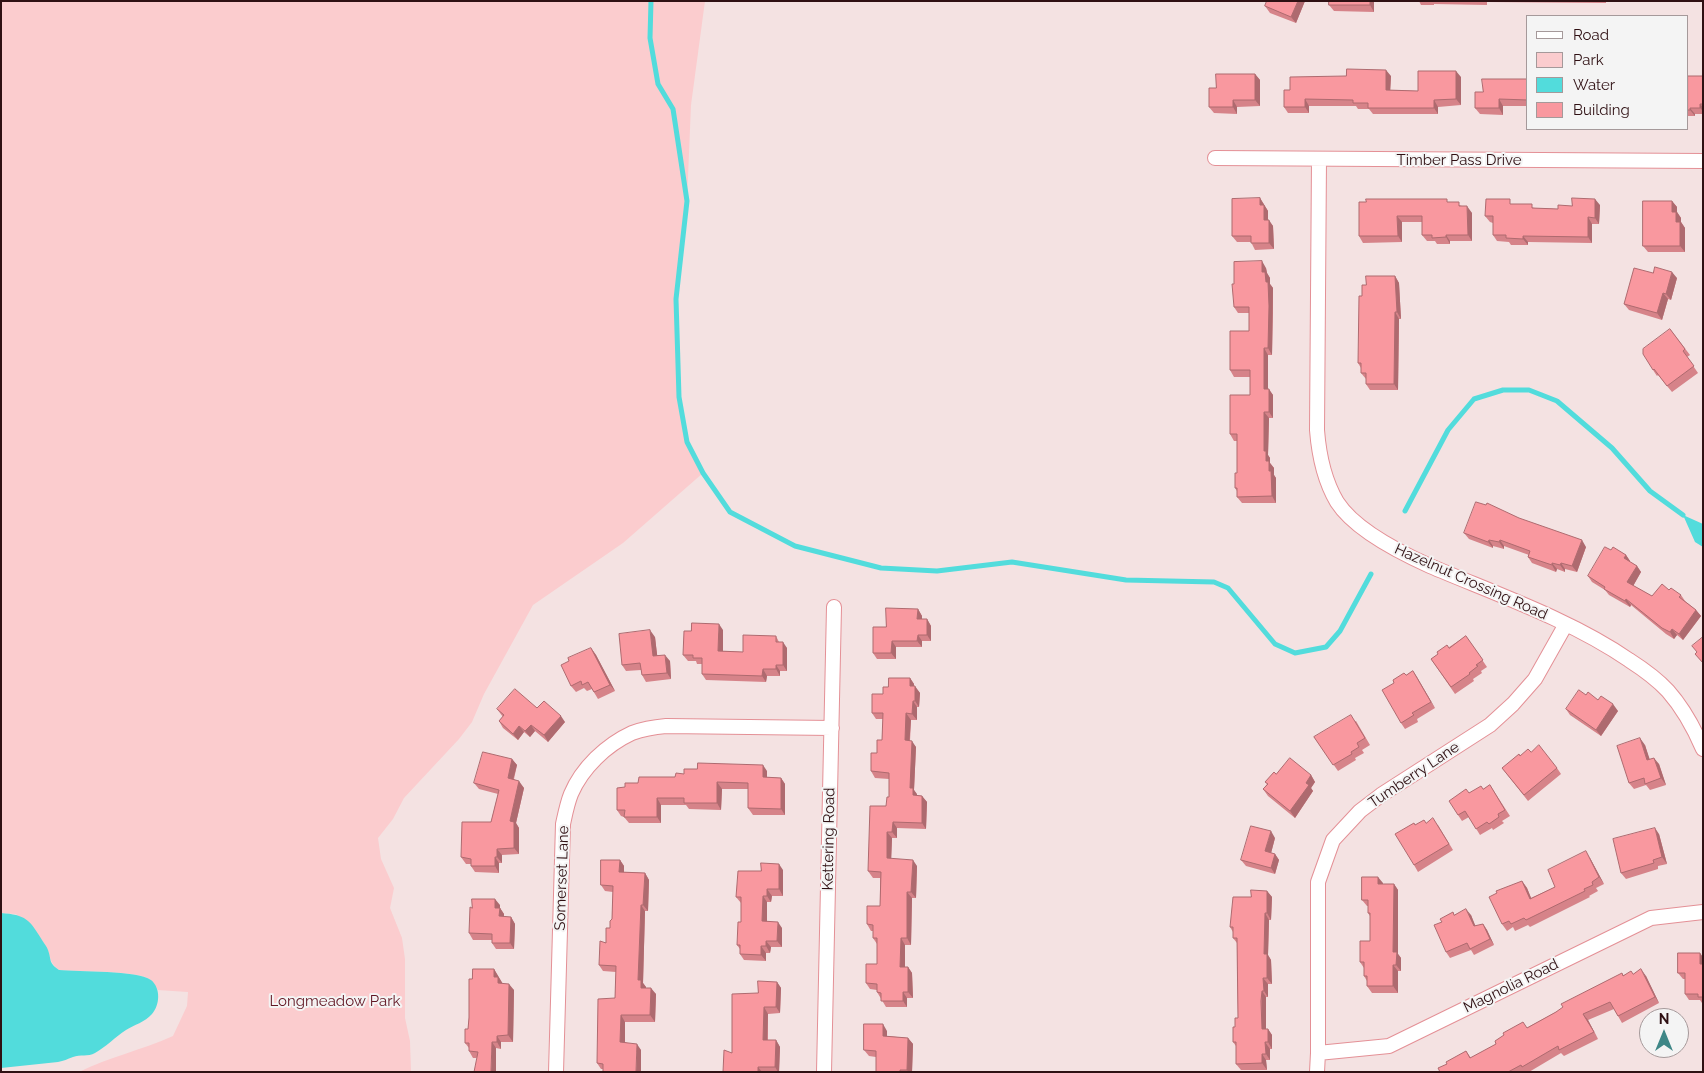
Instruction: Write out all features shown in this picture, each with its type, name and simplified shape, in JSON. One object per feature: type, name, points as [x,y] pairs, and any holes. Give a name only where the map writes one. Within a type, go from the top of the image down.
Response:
[{"type":"street","name":"Timber Pass Drive","points":[[1215,158],[1703,161]]},
{"type":"street","name":"Hazelnut Crossing Road","points":[[1319,160],[1317,430],[1319,454],[1324,473],[1338,503],[1354,520],[1379,540],[1407,556],[1566,624],[1619,652],[1667,689],[1681,707],[1703,749]]},
{"type":"street","name":"Kettering Road","points":[[824,1072],[834,607]]},
{"type":"street","name":"Tumberry Lane","points":[[1317,1072],[1318,882],[1333,840],[1360,811],[1380,795],[1490,725],[1514,704],[1535,679],[1566,624]]},
{"type":"street","name":"Somerset Lane","points":[[556,1072],[563,824],[570,796],[580,775],[607,748],[633,733],[650,728],[666,726],[832,728]]},
{"type":"street","name":"Magnolia Road","points":[[1318,1053],[1388,1046],[1651,918],[1703,912]]},
{"type":"green space","name":"Longmeadow Park","points":[[1,1],[705,1],[691,105],[687,201],[676,299],[679,398],[687,442],[703,473],[623,543],[533,605],[484,694],[472,722],[459,739],[404,798],[393,819],[378,838],[381,859],[394,888],[390,908],[402,938],[405,959],[405,1018],[410,1041],[411,1072],[79,1072],[173,1036],[187,1006],[188,992],[158,990],[151,980],[134,974],[59,970],[53,964],[44,943],[16,914],[1,913]]},
{"type":"water","points":[[1683,515],[1703,524],[1703,547],[1695,542]]},
{"type":"water","points":[[1,913],[16,915],[26,919],[38,933],[47,948],[52,963],[59,970],[134,974],[151,980],[157,987],[158,992],[155,1010],[146,1019],[126,1030],[92,1054],[76,1056],[58,1062],[1,1068]]},
{"type":"building","points":[[1267,1],[1298,1],[1291,17],[1265,6]]},
{"type":"building","points":[[1329,1],[1370,1],[1370,5],[1329,5]]},
{"type":"building","points":[[1347,69],[1386,70],[1386,90],[1418,91],[1418,71],[1456,71],[1456,99],[1434,100],[1434,108],[1368,108],[1368,103],[1353,103],[1353,100],[1305,99],[1305,107],[1284,107],[1284,90],[1290,90],[1290,77],[1346,76]]},
{"type":"building","points":[[1216,74],[1255,74],[1255,100],[1233,100],[1233,107],[1209,107],[1209,88],[1216,88]]},
{"type":"building","points":[[1689,76],[1703,76],[1703,104],[1700,104],[1700,108],[1690,108],[1690,110]]},
{"type":"building","points":[[1482,79],[1526,79],[1526,100],[1499,99],[1499,108],[1475,108],[1475,92],[1483,92]]},
{"type":"building","points":[[1260,198],[1260,205],[1264,205],[1264,220],[1269,220],[1269,243],[1251,243],[1251,236],[1232,236],[1232,199]]},
{"type":"building","points":[[1572,198],[1595,199],[1595,218],[1588,217],[1588,237],[1523,236],[1523,239],[1506,238],[1506,235],[1493,235],[1493,216],[1485,216],[1486,199],[1510,199],[1510,204],[1532,204],[1532,208],[1558,209],[1558,205],[1572,206]]},
{"type":"building","points":[[1366,199],[1447,199],[1447,202],[1459,202],[1459,206],[1467,206],[1468,235],[1446,235],[1446,237],[1432,238],[1432,235],[1422,235],[1422,216],[1397,216],[1398,236],[1359,236],[1359,202],[1366,202]]},
{"type":"building","points":[[1643,201],[1672,201],[1672,212],[1676,212],[1676,222],[1680,222],[1680,246],[1643,246]]},
{"type":"building","points":[[1262,261],[1262,272],[1265,272],[1266,282],[1268,282],[1269,306],[1268,348],[1264,348],[1264,389],[1269,389],[1269,412],[1264,412],[1264,451],[1266,451],[1266,461],[1269,461],[1269,471],[1271,471],[1272,496],[1237,497],[1235,473],[1237,473],[1237,434],[1230,434],[1230,395],[1250,395],[1250,370],[1230,370],[1230,331],[1249,331],[1249,307],[1234,307],[1232,284],[1234,284],[1234,262]]},
{"type":"building","points":[[1655,267],[1672,272],[1666,294],[1663,293],[1657,313],[1624,304],[1634,268],[1653,273]]},
{"type":"building","points":[[1366,276],[1395,276],[1397,312],[1395,312],[1394,384],[1366,384],[1366,373],[1361,373],[1361,363],[1358,363],[1359,296],[1362,296],[1362,285],[1366,285]]},
{"type":"building","points":[[1670,329],[1685,349],[1683,351],[1694,366],[1667,386],[1653,370],[1643,354],[1643,349]]},
{"type":"building","points":[[1476,502],[1486,505],[1487,503],[1519,518],[1582,540],[1572,566],[1561,563],[1560,565],[1552,563],[1552,565],[1528,557],[1530,551],[1500,540],[1499,542],[1489,540],[1488,542],[1464,533]]},
{"type":"building","points":[[1605,547],[1611,550],[1613,547],[1626,555],[1624,558],[1637,566],[1627,582],[1652,596],[1662,584],[1669,590],[1671,588],[1681,595],[1679,597],[1696,610],[1679,634],[1672,629],[1670,632],[1662,628],[1626,599],[1625,601],[1604,589],[1605,587],[1588,576]]},
{"type":"building","points":[[886,608],[918,609],[917,619],[927,619],[927,635],[918,635],[917,641],[892,641],[891,653],[873,653],[873,627],[886,627]]},
{"type":"building","points":[[692,623],[719,624],[718,651],[743,652],[743,635],[776,636],[776,642],[783,642],[783,665],[776,665],[776,669],[763,669],[762,676],[702,674],[702,658],[693,658],[693,655],[683,655],[684,631],[691,631]]},
{"type":"building","points":[[650,630],[653,656],[665,655],[667,673],[642,675],[640,663],[622,665],[619,634]]},
{"type":"building","points":[[1466,636],[1483,660],[1476,665],[1478,666],[1470,674],[1451,687],[1431,659],[1447,645],[1449,648]]},
{"type":"building","points":[[1703,637],[1703,663],[1695,654],[1697,652],[1692,646]]},
{"type":"building","points":[[591,648],[610,685],[594,692],[588,682],[582,685],[581,681],[571,686],[561,665],[569,661],[568,658]]},
{"type":"building","points":[[1413,671],[1431,702],[1412,713],[1414,715],[1401,723],[1382,690],[1394,683],[1393,680],[1404,673],[1406,675]]},
{"type":"building","points":[[889,678],[910,678],[910,686],[915,686],[915,701],[913,701],[912,714],[906,713],[905,740],[912,741],[910,788],[913,788],[913,795],[922,796],[922,823],[893,822],[892,832],[887,832],[887,858],[913,860],[911,892],[907,892],[907,938],[901,938],[900,967],[908,967],[908,992],[903,992],[903,1001],[881,1001],[881,993],[877,992],[877,984],[866,983],[866,964],[877,964],[877,938],[873,938],[873,925],[867,924],[867,906],[880,906],[881,872],[868,871],[870,806],[886,806],[887,797],[889,797],[889,773],[871,771],[871,753],[877,753],[877,740],[882,740],[883,713],[872,713],[872,694],[883,694],[883,687],[888,687]]},
{"type":"building","points":[[515,689],[537,708],[544,701],[561,716],[544,735],[531,725],[525,731],[519,726],[513,734],[499,721],[504,715],[497,709]]},
{"type":"building","points":[[1579,690],[1586,695],[1588,692],[1598,700],[1601,696],[1613,704],[1596,730],[1566,709]]},
{"type":"building","points":[[1351,715],[1365,738],[1357,743],[1359,747],[1351,752],[1352,754],[1333,765],[1314,737]]},
{"type":"building","points":[[1640,738],[1647,760],[1654,758],[1661,778],[1645,784],[1644,778],[1629,783],[1617,746]]},
{"type":"building","points":[[1539,745],[1557,768],[1524,795],[1502,768],[1519,754],[1520,756],[1528,749],[1531,752]]},
{"type":"building","points":[[483,752],[512,759],[508,778],[519,781],[510,821],[514,822],[514,848],[497,849],[495,866],[471,866],[471,859],[461,857],[462,822],[491,822],[499,790],[474,783]]},
{"type":"building","points":[[1290,758],[1311,775],[1306,783],[1309,785],[1290,811],[1263,789],[1268,784],[1265,782],[1274,772],[1276,774]]},
{"type":"building","points":[[698,763],[763,765],[763,777],[781,778],[781,809],[748,808],[748,783],[717,782],[717,803],[684,803],[684,798],[657,798],[657,817],[624,817],[625,810],[617,810],[617,788],[625,787],[625,783],[638,783],[639,777],[675,777],[676,773],[684,774],[684,769],[697,769]]},
{"type":"building","points":[[1490,785],[1505,810],[1498,814],[1499,817],[1489,824],[1487,822],[1476,829],[1465,811],[1458,815],[1449,801],[1466,789],[1469,793],[1481,786],[1483,789]]},
{"type":"building","points":[[1433,818],[1449,844],[1414,865],[1395,834],[1414,823],[1415,825],[1424,820],[1426,823]]},
{"type":"building","points":[[1251,826],[1271,831],[1265,851],[1275,854],[1271,868],[1241,860]]},
{"type":"building","points":[[1655,828],[1662,857],[1653,860],[1654,863],[1621,873],[1613,839]]},
{"type":"building","points":[[1586,851],[1599,877],[1592,882],[1593,885],[1584,889],[1585,891],[1526,920],[1524,918],[1511,924],[1509,921],[1502,924],[1489,897],[1497,893],[1496,891],[1522,881],[1530,899],[1555,887],[1548,870]]},
{"type":"building","points":[[601,860],[620,860],[619,872],[645,873],[643,905],[641,905],[638,980],[641,980],[641,988],[651,988],[650,1015],[621,1015],[620,1042],[637,1044],[636,1072],[603,1072],[603,1064],[597,1063],[598,999],[615,998],[616,966],[599,965],[600,941],[606,943],[606,928],[610,928],[610,921],[612,919],[613,886],[601,885]]},
{"type":"building","points":[[761,863],[779,864],[779,889],[767,889],[767,896],[763,896],[762,921],[778,922],[777,941],[766,941],[766,946],[761,946],[761,955],[740,954],[740,945],[737,945],[738,922],[741,922],[741,897],[736,897],[738,871],[761,871]]},
{"type":"building","points":[[1362,877],[1378,877],[1378,884],[1394,884],[1393,952],[1397,952],[1396,965],[1393,965],[1393,986],[1367,986],[1367,976],[1364,976],[1364,962],[1360,962],[1360,941],[1370,941],[1370,913],[1368,913],[1368,900],[1362,900]]},
{"type":"building","points":[[1251,890],[1267,891],[1264,954],[1267,954],[1267,978],[1263,978],[1264,991],[1262,991],[1261,1001],[1262,1029],[1268,1029],[1268,1042],[1265,1042],[1266,1054],[1262,1054],[1262,1063],[1236,1064],[1236,1042],[1233,1042],[1233,1027],[1235,1027],[1235,1018],[1238,1018],[1237,938],[1233,938],[1233,927],[1230,927],[1233,897],[1251,897]]},
{"type":"building","points":[[472,899],[495,899],[495,908],[500,908],[499,916],[511,917],[510,943],[492,943],[492,934],[469,933]]},
{"type":"building","points":[[1466,909],[1474,926],[1483,924],[1490,939],[1470,949],[1467,943],[1446,952],[1434,925],[1442,922],[1440,919],[1453,912],[1454,915]]},
{"type":"building","points":[[1678,953],[1700,953],[1700,964],[1703,964],[1703,997],[1698,997],[1698,994],[1685,994],[1685,973],[1678,973]]},
{"type":"building","points":[[473,969],[494,969],[494,977],[498,977],[498,983],[509,984],[508,1035],[497,1036],[497,1042],[492,1042],[491,1072],[474,1072],[478,1052],[469,1051],[469,1043],[465,1043],[465,1029],[468,1029],[469,1018],[469,979],[472,979]]},
{"type":"building","points":[[1641,969],[1655,997],[1618,1016],[1610,1002],[1583,1014],[1594,1032],[1559,1050],[1558,1046],[1522,1067],[1521,1065],[1508,1072],[1440,1072],[1438,1068],[1466,1051],[1470,1058],[1496,1044],[1495,1041],[1504,1035],[1503,1033],[1523,1022],[1527,1028],[1556,1012],[1563,1007],[1561,1004],[1622,973],[1623,976],[1631,971],[1633,974]]},
{"type":"building","points":[[758,981],[777,982],[776,1007],[764,1007],[763,1040],[776,1040],[775,1067],[758,1067],[758,1072],[723,1072],[724,1050],[732,1053],[732,994],[758,993]]},
{"type":"building","points":[[864,1024],[883,1024],[883,1036],[908,1038],[907,1070],[900,1070],[900,1072],[876,1072],[876,1051],[864,1050]]},
{"type":"waterway","points":[[651,1],[650,38],[658,84],[673,109],[687,201],[676,299],[679,397],[687,442],[703,473],[730,512],[795,546],[881,568],[937,571],[1012,562],[1126,580],[1214,582],[1228,588],[1275,644],[1295,653],[1326,647],[1340,631],[1371,574]]},
{"type":"waterway","points":[[1405,511],[1448,430],[1474,399],[1503,390],[1529,390],[1557,401],[1612,448],[1650,491],[1683,515]]}]
